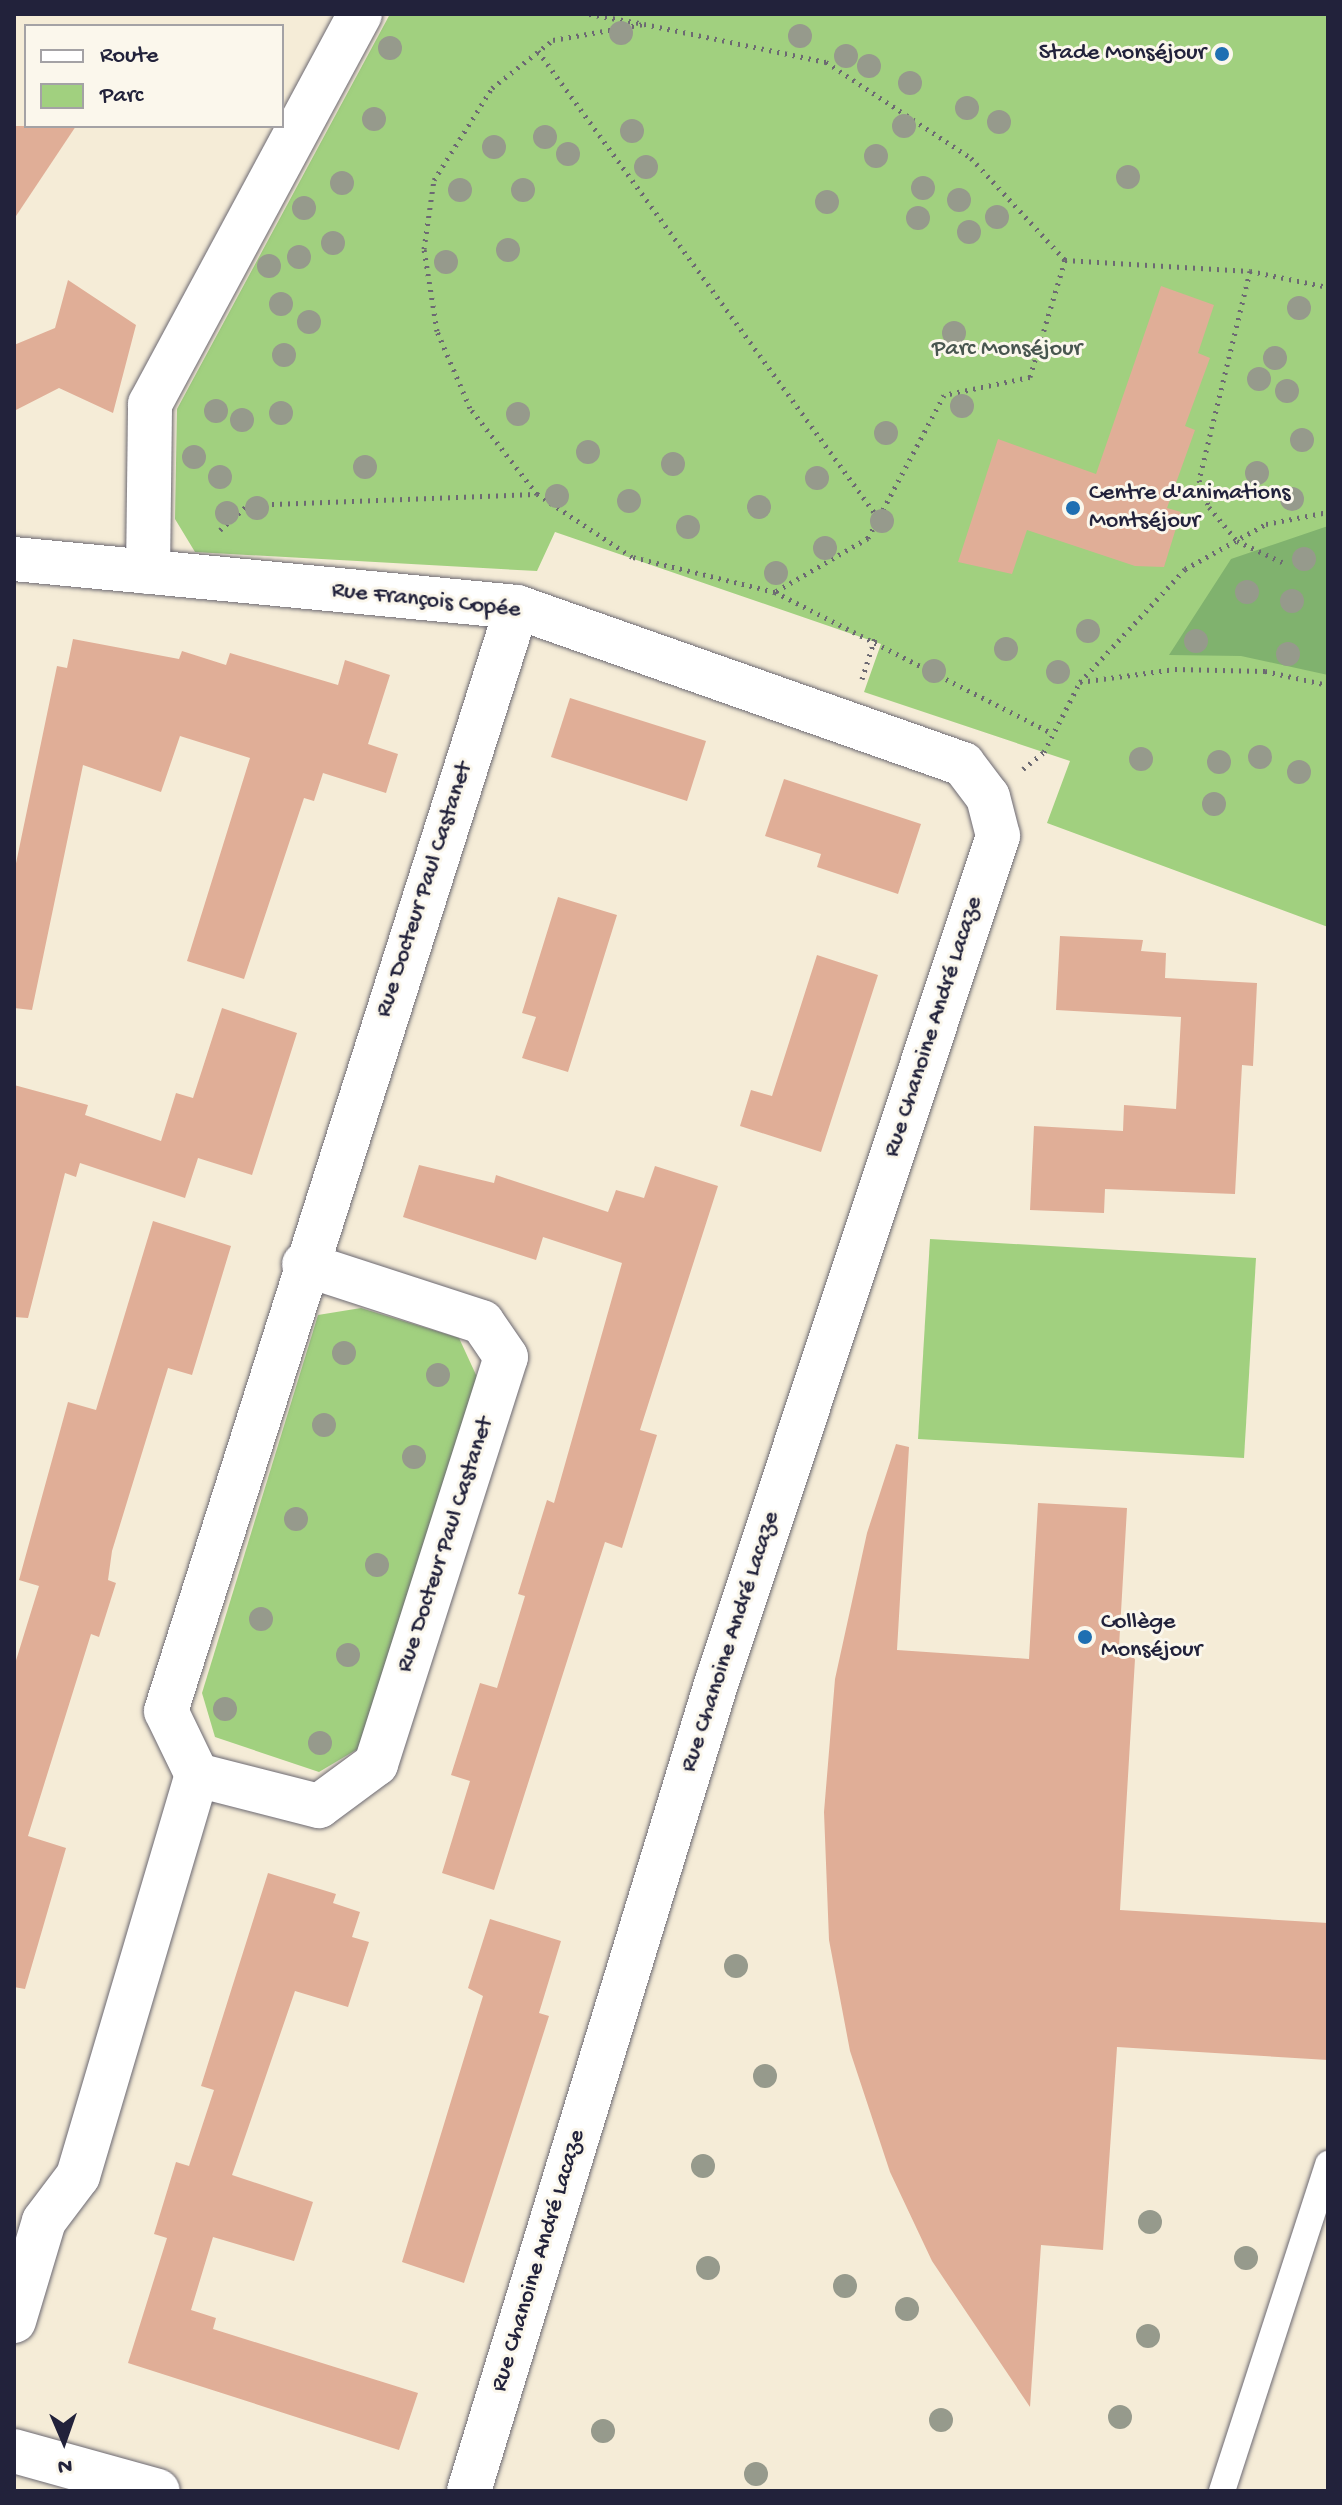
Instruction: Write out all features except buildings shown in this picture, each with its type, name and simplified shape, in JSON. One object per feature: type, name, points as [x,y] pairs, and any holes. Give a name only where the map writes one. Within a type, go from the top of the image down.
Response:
[{"type":"street","points":[[148,572],[150,404],[360,14]]},
{"type":"street","name":"Rue François Copée","points":[[14,559],[517,607],[963,764],[988,797]]},
{"type":"street","name":"Rue Docteur Paul Castanet","points":[[304,1264],[482,1322],[506,1357],[376,1764],[319,1806],[197,1775],[166,1711],[304,1264],[517,607]]},
{"type":"street","name":"Rue Chanoine André Lacaze","points":[[469,2491],[716,1684],[998,836],[988,797]]},
{"type":"street","points":[[14,2321],[44,2221],[78,2176],[197,1775]]},
{"type":"street","points":[[14,2451],[83,2481],[158,2491]]},
{"type":"lane","points":[[1222,2491],[1328,2164]]},
{"type":"path","points":[[589,14],[826,62],[971,158],[1065,260],[1250,271],[1328,287]]},
{"type":"path","points":[[644,24],[553,40],[538,51],[492,88],[434,180],[424,249],[437,331],[470,408],[537,494],[632,557],[775,592],[1052,733]]},
{"type":"path","points":[[538,51],[879,519]]},
{"type":"path","points":[[775,592],[868,538],[944,395],[1030,377],[1065,260]]},
{"type":"path","points":[[1250,271],[1199,480],[1209,507],[1237,541],[1282,562]]},
{"type":"path","points":[[216,533],[248,505],[537,494]]},
{"type":"path","points":[[988,797],[1044,752],[1080,682],[1185,569],[1266,524],[1328,512]]},
{"type":"path","points":[[1080,682],[1175,669],[1265,671],[1328,685]]},
{"type":"green space","name":"Parc Monséjour","points":[[390,14],[1328,14],[1328,927],[1047,823],[1070,761],[864,692],[881,644],[555,532],[537,571],[195,552],[175,519],[177,409]]},
{"type":"green space","points":[[1328,526],[1328,675],[1241,656],[1169,655],[1231,559]]},
{"type":"green space","points":[[930,1239],[1256,1258],[1244,1458],[918,1439]]},
{"type":"green space","points":[[361,1308],[459,1338],[477,1377],[366,1744],[319,1772],[215,1737],[202,1693],[318,1315]]},
{"type":"place","name":"Stade Monséjour","points":[[1222,54]]},
{"type":"place","name":"Centre d'animations Montséjour","points":[[1073,508]]},
{"type":"place","name":"Collège Monséjour","points":[[1085,1637]]}]
